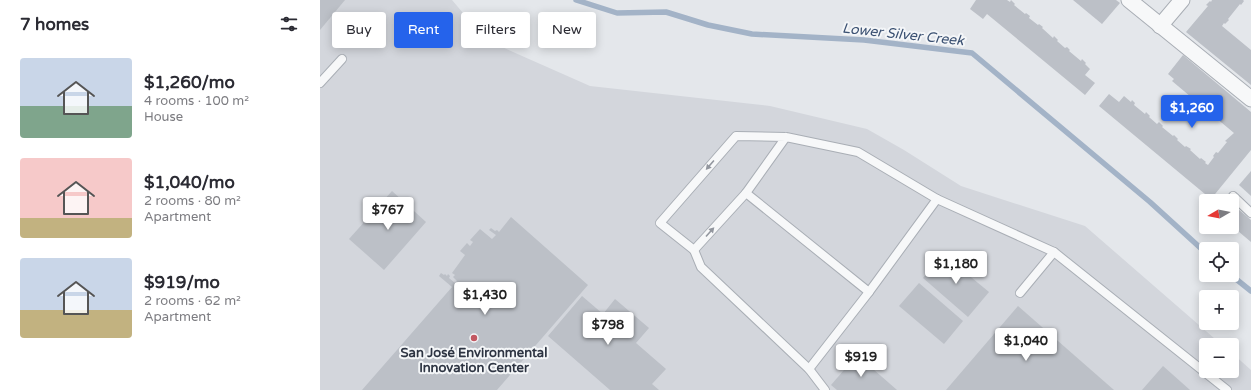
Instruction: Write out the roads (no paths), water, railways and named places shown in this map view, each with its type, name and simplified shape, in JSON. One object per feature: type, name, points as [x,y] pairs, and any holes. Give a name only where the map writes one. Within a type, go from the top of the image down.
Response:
[{"type":"street","points":[[1130,0],[1251,99]]},
{"type":"street","points":[[1160,26],[1182,0]]},
{"type":"lane","points":[[320,83],[342,59]]},
{"type":"lane","points":[[824,390],[809,369],[700,267],[694,250],[660,223],[736,136],[786,137],[858,152],[937,198],[1054,252],[1226,390]]},
{"type":"lane","points":[[694,250],[746,193],[786,137]]},
{"type":"lane","points":[[746,193],[869,292]]},
{"type":"lane","points":[[809,369],[869,292],[937,198]]},
{"type":"lane","points":[[1239,202],[1251,213]]},
{"type":"lane","points":[[1020,293],[1054,252]]},
{"type":"waterway","name":"Lower Silver Creek","points":[[576,0],[617,13],[666,12],[708,25],[752,34],[864,40],[972,53],[1150,202],[1199,247]]},
{"type":"waterway","name":"Lower Silver Creek","points":[[1239,281],[1251,291]]},
{"type":"place","name":"San José Environmental Innovation Center","points":[[474,338]]}]
